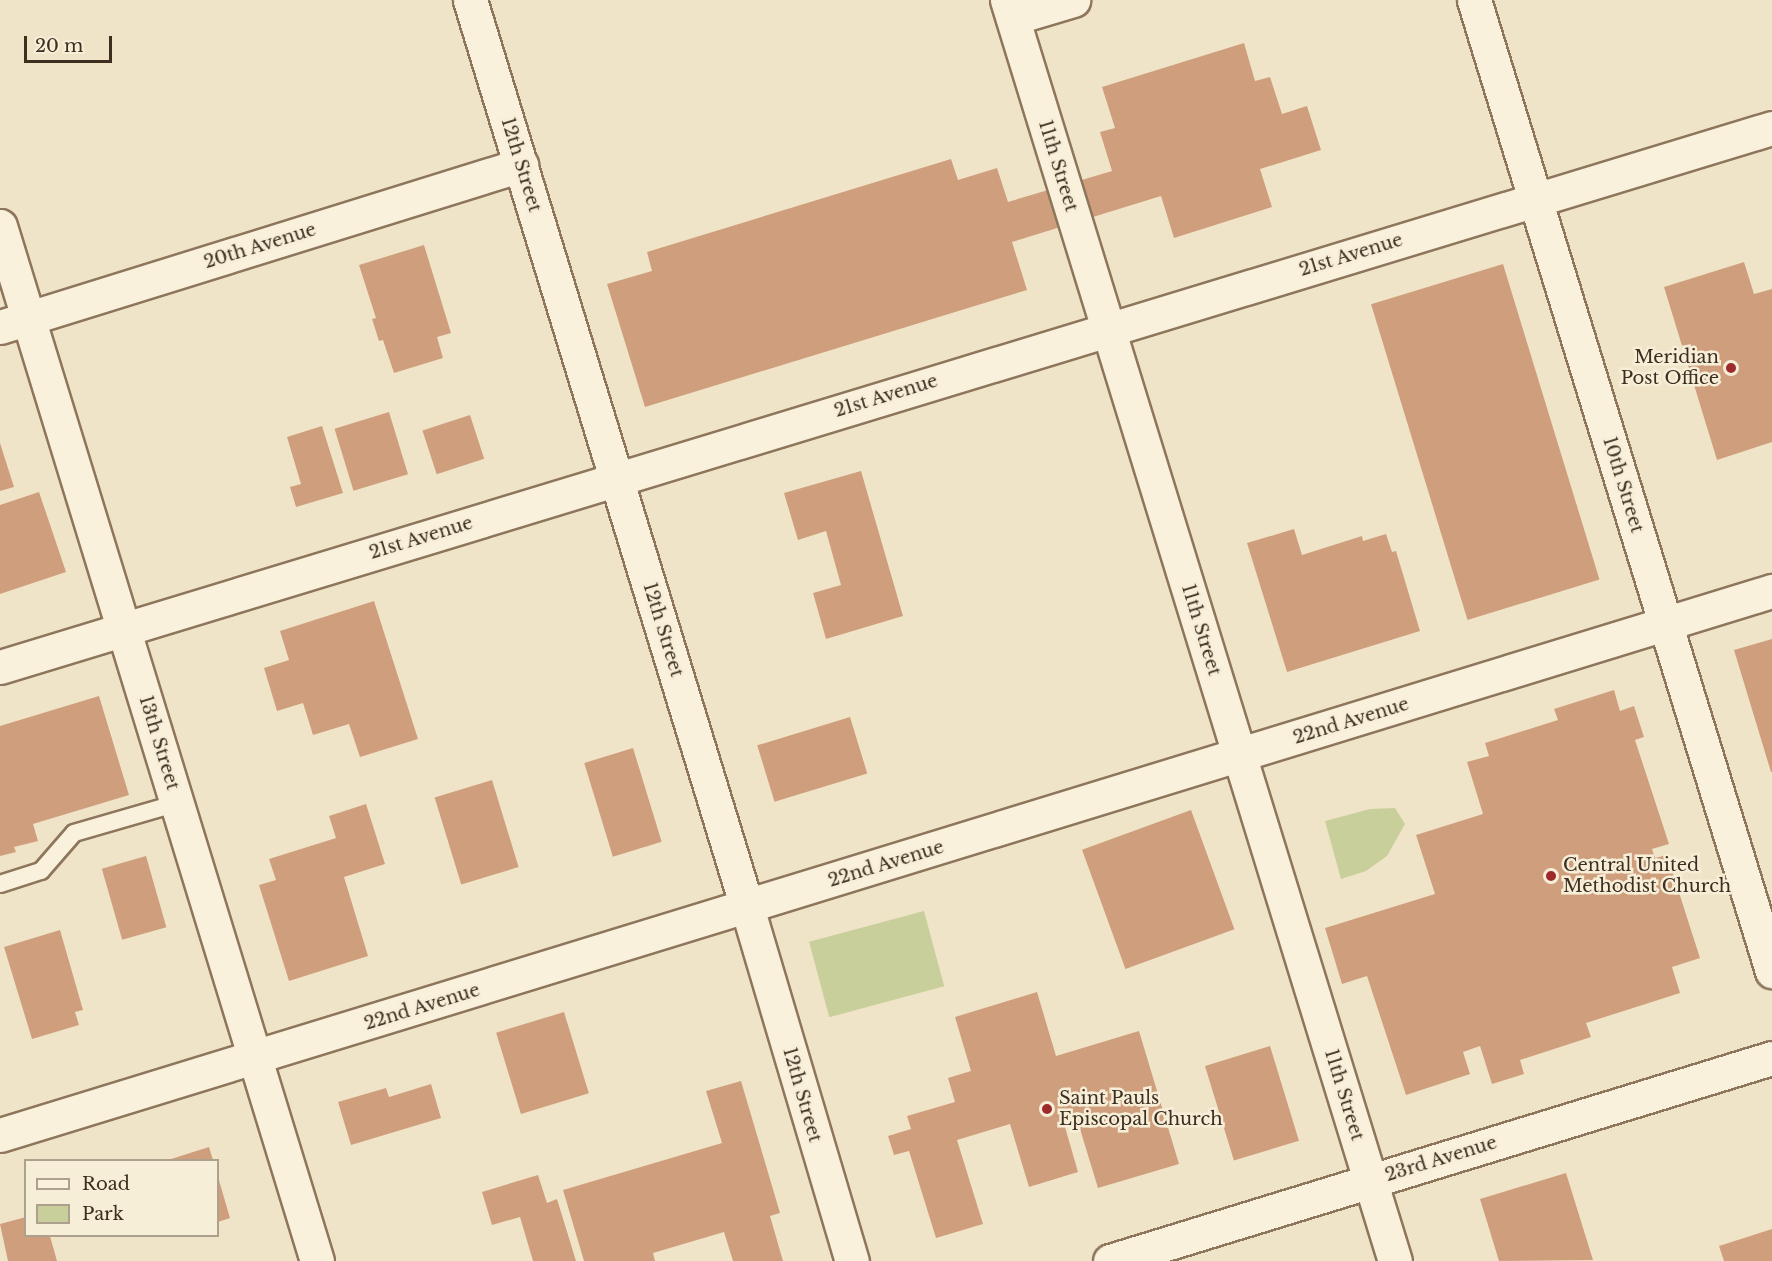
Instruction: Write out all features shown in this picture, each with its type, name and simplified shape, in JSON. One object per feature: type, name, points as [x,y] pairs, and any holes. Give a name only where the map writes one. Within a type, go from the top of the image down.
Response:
[{"type":"street","name":"12th Street","points":[[470,0],[747,907],[852,1261]]},
{"type":"street","points":[[1010,9],[1073,0]]},
{"type":"street","name":"10th Street","points":[[1474,0],[1772,971]]},
{"type":"street","name":"11th Street","points":[[1010,9],[1395,1261]]},
{"type":"street","name":"21st Avenue","points":[[0,667],[1108,328],[1772,128]]},
{"type":"street","name":"20th Avenue","points":[[14,323],[521,165]]},
{"type":"street","name":"13th Street","points":[[0,226],[14,323],[124,629],[317,1261]]},
{"type":"street","name":"22nd Avenue","points":[[0,1135],[1772,591]]},
{"type":"street","name":"23rd Avenue","points":[[1110,1261],[1772,1058]]},
{"type":"lane","points":[[0,884],[41,872],[74,833],[178,803]]},
{"type":"green space","points":[[1395,808],[1405,824],[1387,856],[1366,871],[1341,879],[1325,821],[1370,809]]},
{"type":"green space","points":[[924,911],[944,986],[829,1017],[809,942]]},
{"type":"building","points":[[1244,43],[1255,81],[1270,77],[1282,114],[1307,106],[1321,150],[1260,169],[1272,207],[1174,238],[1161,196],[1012,242],[1027,290],[645,407],[607,284],[652,271],[647,252],[951,159],[958,180],[997,168],[1008,202],[1112,171],[1100,132],[1115,128],[1102,87]]},
{"type":"building","points":[[424,245],[451,333],[437,337],[443,358],[394,373],[383,340],[379,341],[372,319],[376,318],[359,265]]},
{"type":"building","name":"Meridian Post Office","points":[[1744,262],[1754,294],[1772,289],[1772,442],[1717,460],[1664,287]]},
{"type":"building","points":[[1503,264],[1599,580],[1468,620],[1371,304]]},
{"type":"building","points":[[389,412],[408,474],[353,491],[334,429]]},
{"type":"building","points":[[470,415],[484,459],[437,474],[422,430]]},
{"type":"building","points":[[322,426],[343,493],[296,507],[290,487],[301,484],[287,437]]},
{"type":"building","points":[[0,443],[14,487],[0,491]]},
{"type":"building","points":[[861,471],[903,616],[826,639],[813,593],[841,585],[826,531],[798,540],[784,493]]},
{"type":"building","points":[[39,492],[66,572],[0,594],[0,505]]},
{"type":"building","points":[[1294,529],[1302,555],[1362,536],[1363,541],[1386,534],[1392,552],[1396,551],[1420,631],[1287,672],[1247,543]]},
{"type":"building","points":[[374,601],[418,739],[360,757],[349,724],[313,735],[303,703],[277,711],[264,668],[289,660],[280,631]]},
{"type":"building","points":[[1772,639],[1772,772],[1771,772],[1734,650]]},
{"type":"building","name":"Central United Methodist Church","points":[[1614,690],[1620,711],[1634,706],[1644,737],[1635,740],[1669,844],[1652,849],[1655,858],[1667,855],[1700,958],[1672,967],[1680,993],[1586,1023],[1591,1037],[1520,1060],[1524,1074],[1492,1084],[1480,1046],[1463,1052],[1470,1074],[1406,1095],[1367,976],[1342,984],[1325,928],[1435,894],[1416,835],[1483,814],[1467,762],[1489,756],[1485,743],[1558,720],[1554,709]]},
{"type":"building","points":[[99,696],[129,795],[33,824],[38,841],[14,847],[16,852],[0,856],[0,726]]},
{"type":"building","points":[[850,717],[867,773],[774,802],[757,745]]},
{"type":"building","points":[[633,748],[662,842],[613,857],[584,763]]},
{"type":"building","points":[[492,780],[519,867],[461,885],[435,798]]},
{"type":"building","points":[[366,804],[385,864],[344,877],[368,956],[289,981],[259,885],[276,880],[269,859],[336,838],[329,816]]},
{"type":"building","points":[[1191,810],[1234,929],[1125,969],[1082,850]]},
{"type":"building","points":[[146,856],[166,927],[122,940],[102,869]]},
{"type":"building","points":[[60,930],[83,1010],[75,1012],[79,1025],[32,1039],[4,947]]},
{"type":"building","name":"Saint Pauls Episcopal Church","points":[[1037,992],[1056,1056],[1139,1031],[1179,1164],[1098,1188],[1076,1116],[1063,1120],[1078,1172],[1029,1187],[1010,1124],[957,1140],[983,1224],[936,1238],[909,1151],[894,1155],[888,1136],[911,1129],[907,1116],[955,1102],[948,1078],[971,1071],[955,1017]]},
{"type":"building","points":[[564,1012],[589,1093],[521,1114],[496,1033]]},
{"type":"building","points":[[1270,1046],[1299,1141],[1234,1161],[1205,1066]]},
{"type":"building","points":[[741,1081],[780,1213],[770,1216],[783,1261],[733,1261],[724,1232],[653,1253],[655,1261],[584,1261],[563,1190],[722,1143],[706,1091]]},
{"type":"building","points":[[431,1084],[441,1118],[351,1145],[338,1102],[386,1088],[389,1097]]},
{"type":"building","points":[[209,1147],[213,1159],[171,1159]]},
{"type":"building","points":[[1566,1173],[1593,1260],[1499,1261],[1480,1199]]},
{"type":"building","points":[[538,1175],[547,1203],[557,1199],[576,1261],[533,1261],[520,1217],[492,1225],[482,1192]]},
{"type":"building","points":[[219,1180],[230,1218],[219,1222]]},
{"type":"building","points":[[24,1218],[24,1237],[50,1237],[57,1261],[8,1261],[0,1224]]},
{"type":"building","points":[[1772,1229],[1772,1261],[1724,1261],[1719,1246]]},
{"type":"place","name":"Meridian Post Office","points":[[1731,368]]},
{"type":"place","name":"Central United Methodist Church","points":[[1551,876]]},
{"type":"place","name":"Saint Pauls Episcopal Church","points":[[1047,1109]]}]
